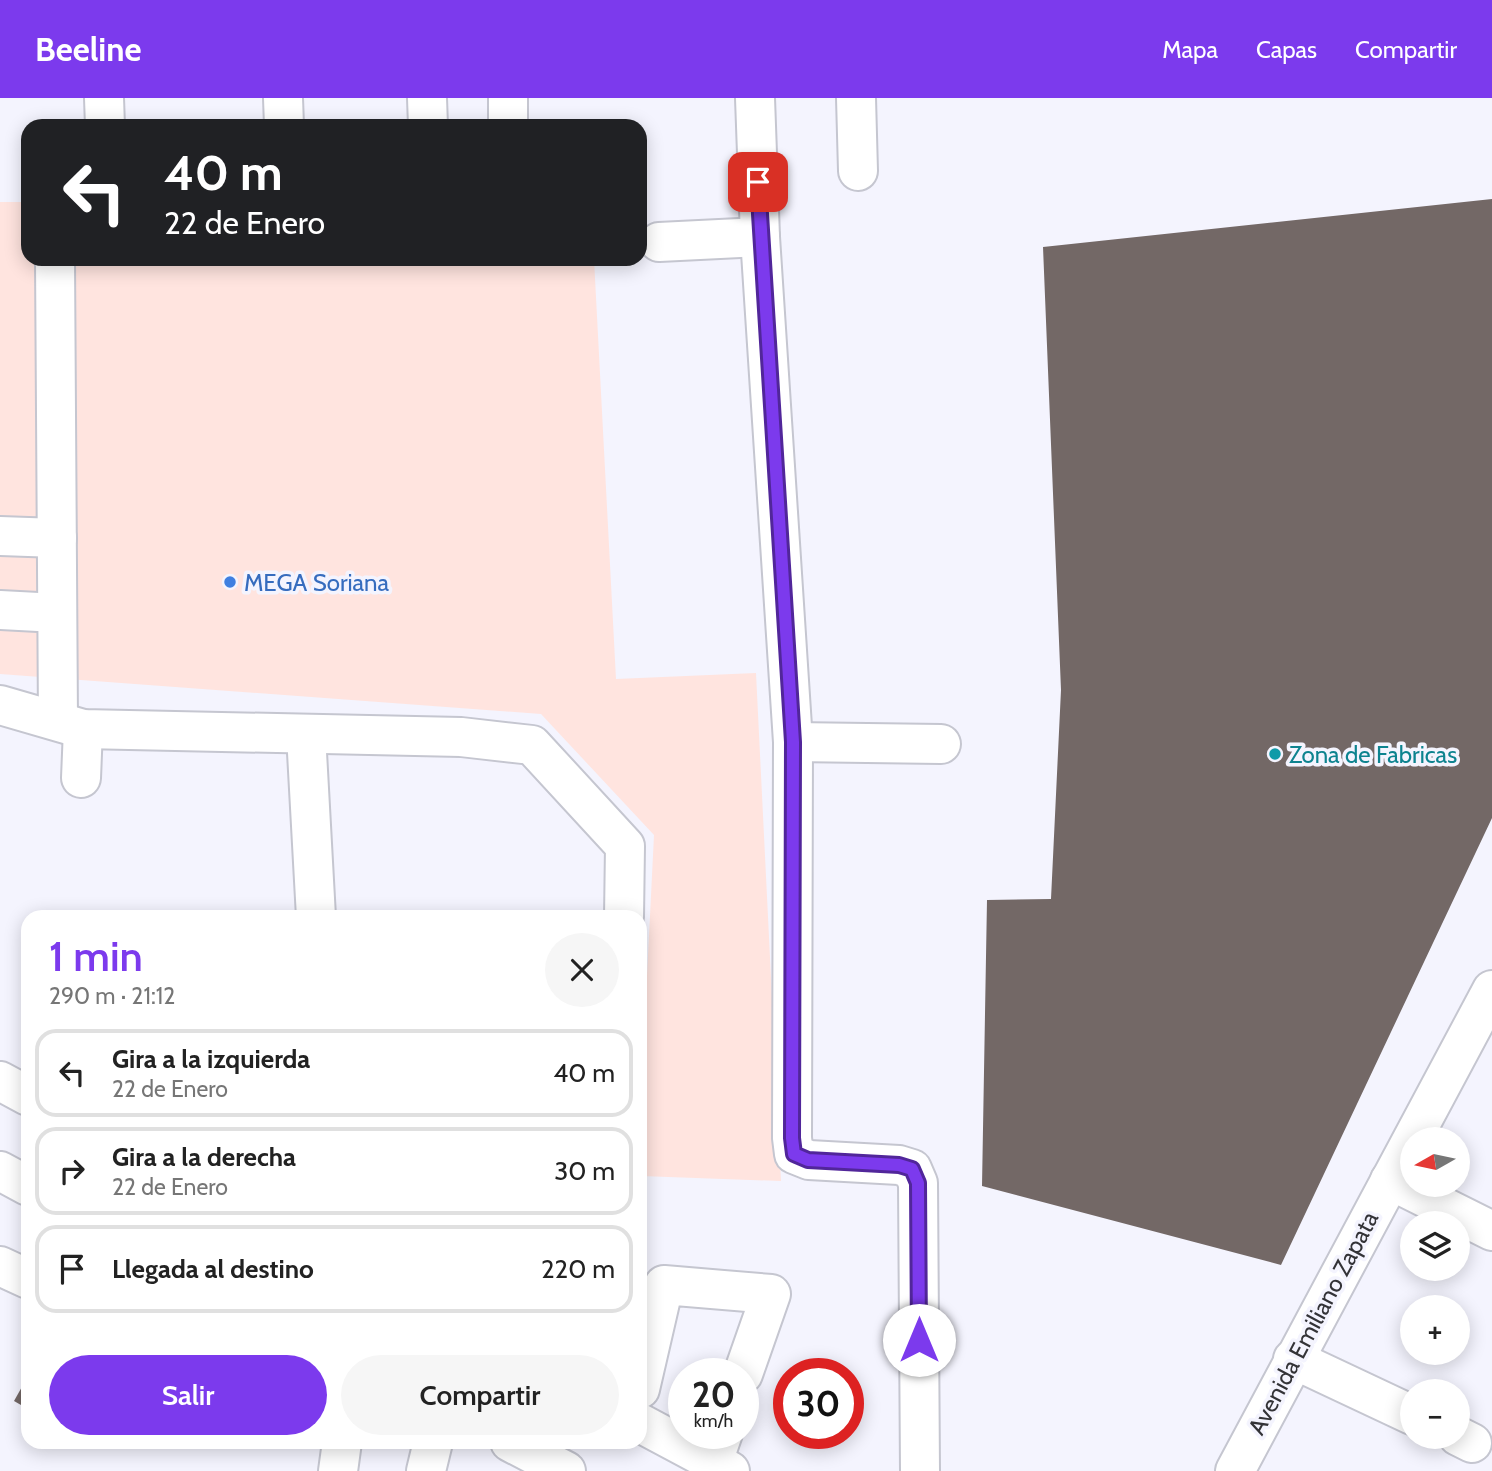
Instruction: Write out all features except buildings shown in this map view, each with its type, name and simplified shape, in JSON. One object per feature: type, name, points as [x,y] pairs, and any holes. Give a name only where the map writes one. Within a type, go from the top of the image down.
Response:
[{"type":"street","points":[[104,98],[105,119]]},
{"type":"street","points":[[283,98],[284,119]]},
{"type":"street","points":[[427,98],[428,119]]},
{"type":"street","points":[[508,98],[508,119]]},
{"type":"street","points":[[755,98],[760,237],[793,742],[792,1138],[794,1154],[808,1160],[899,1165],[912,1169],[918,1183],[920,1471]]},
{"type":"street","points":[[856,98],[858,171]]},
{"type":"street","points":[[659,242],[760,237]]},
{"type":"street","points":[[55,266],[57,613],[71,725],[81,778]]},
{"type":"street","points":[[0,536],[57,538]]},
{"type":"street","points":[[0,610],[57,613]]},
{"type":"street","points":[[0,705],[71,725],[461,737],[532,746],[625,846],[624,910]]},
{"type":"street","points":[[306,734],[316,910]]},
{"type":"street","points":[[793,742],[941,744]]},
{"type":"street","name":"Avenida Emiliano Zapata","points":[[1235,1471],[1492,990]]},
{"type":"street","points":[[0,1081],[21,1092]]},
{"type":"street","points":[[0,1171],[21,1182]]},
{"type":"street","points":[[1390,1180],[1492,1231]]},
{"type":"street","points":[[0,1266],[21,1276]]},
{"type":"street","points":[[647,1359],[664,1285],[771,1294],[749,1358]]},
{"type":"street","points":[[1293,1359],[1400,1409]]},
{"type":"street","points":[[647,1426],[722,1455]]},
{"type":"street","points":[[1213,1471],[1252,1436]]},
{"type":"street","points":[[338,1471],[341,1449]]},
{"type":"street","points":[[426,1471],[431,1449]]},
{"type":"street","points":[[524,1449],[566,1471]]},
{"type":"shaded area","points":[[0,202],[21,202],[21,266],[594,266],[616,679],[756,673],[781,1181],[647,1176],[647,976],[654,835],[541,714],[0,674]]},
{"type":"place","name":"MEGA Soriana","points":[[230,582]]},
{"type":"place","name":"Zona de Fabricas","points":[[1275,754]]},
{"type":"route","points":[[758,182],[793,742],[794,1154],[808,1160],[899,1165],[912,1169],[918,1183],[919,1340]]}]
